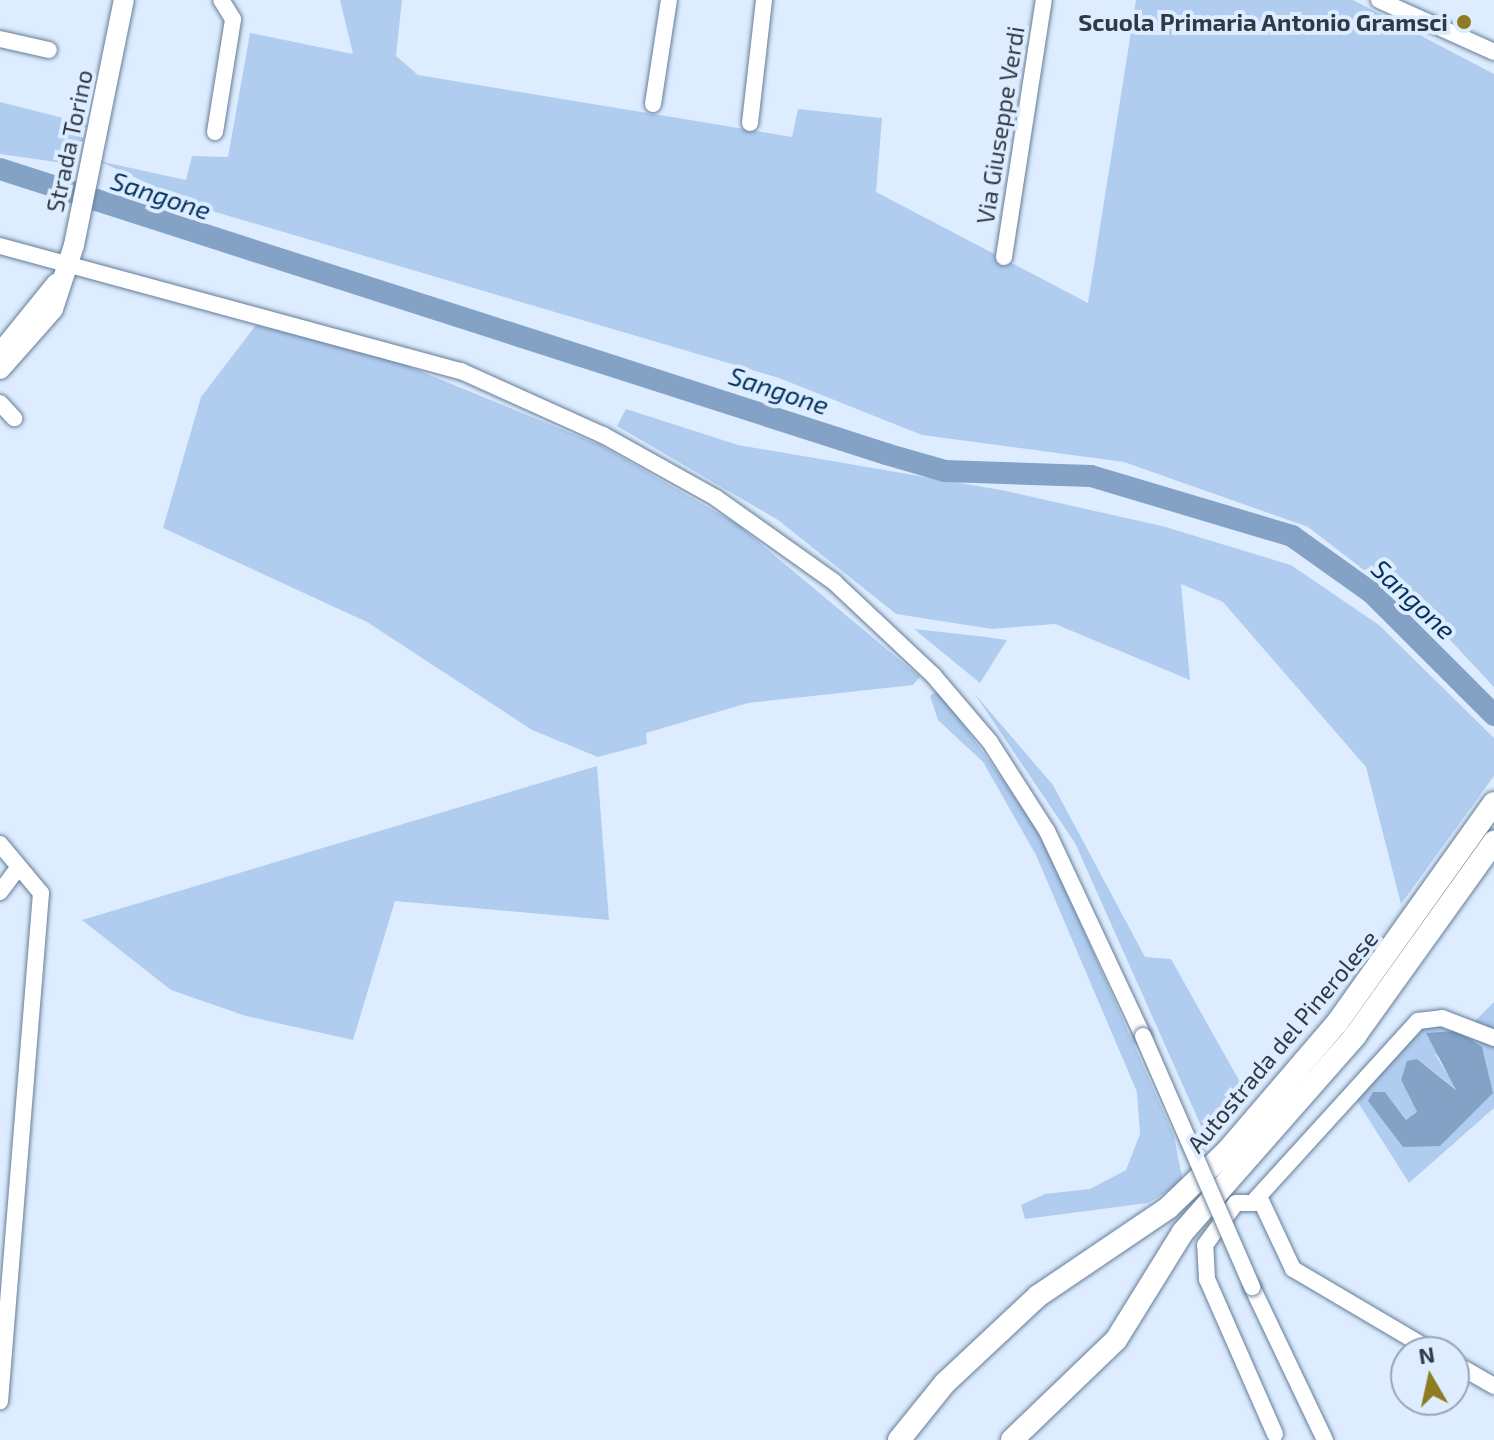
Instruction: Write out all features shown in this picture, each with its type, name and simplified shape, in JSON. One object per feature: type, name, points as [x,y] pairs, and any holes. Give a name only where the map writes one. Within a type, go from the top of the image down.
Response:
[{"type":"highway","name":"Autostrada del Pinerolese","points":[[1012,1440],[1116,1340],[1199,1212],[1355,1036],[1451,889],[1494,803]]},
{"type":"highway","name":"Autostrada del Pinerolese","points":[[899,1440],[945,1383],[1038,1296],[1191,1190],[1494,842]]},
{"type":"main road","name":"Strada Torino","points":[[0,369],[45,324],[68,261],[124,0]]},
{"type":"main road","name":"Strada Torino","points":[[120,29],[133,0]]},
{"type":"main road","points":[[0,352],[68,261]]},
{"type":"street","points":[[215,132],[233,19],[221,0]]},
{"type":"street","points":[[653,104],[669,0]]},
{"type":"street","points":[[750,123],[764,0]]},
{"type":"street","name":"Via Giuseppe Verdi","points":[[1004,257],[1044,0]]},
{"type":"street","points":[[1379,0],[1494,52]]},
{"type":"street","points":[[0,39],[49,50]]},
{"type":"street","points":[[0,246],[68,261],[461,371],[603,435],[716,498],[834,582],[933,675],[990,742],[1047,831],[1143,1036],[1252,1287],[1325,1440]]},
{"type":"street","points":[[0,844],[41,893],[0,1401]]},
{"type":"street","points":[[0,892],[19,867]]},
{"type":"street","points":[[1275,1434],[1212,1298],[1205,1260],[1220,1219],[1236,1203],[1256,1199],[1418,1021],[1442,1018],[1494,1038]]},
{"type":"street","points":[[1256,1199],[1293,1269],[1407,1336]]},
{"type":"street","points":[[1470,1372],[1494,1386]]},
{"type":"shaded area","points":[[340,0],[402,0],[396,56],[418,75],[792,137],[798,109],[882,118],[876,192],[1088,303],[1136,0],[1353,0],[1494,74],[1494,687],[1438,627],[1308,527],[1124,462],[922,435],[779,378],[202,208],[99,161],[186,180],[192,156],[228,157],[250,33],[353,54]]},
{"type":"shaded area","points":[[0,102],[87,124],[77,165],[0,154]]},
{"type":"shaded area","points":[[256,325],[398,362],[600,445],[737,524],[920,677],[913,685],[748,703],[646,733],[647,744],[598,757],[532,730],[367,622],[163,528],[201,397]]},
{"type":"shaded area","points":[[626,409],[738,445],[1001,490],[1162,526],[1291,565],[1379,625],[1494,738],[1494,776],[1401,904],[1366,767],[1223,602],[1181,584],[1190,680],[1055,624],[992,629],[896,614],[778,520],[617,426]]},
{"type":"shaded area","points":[[914,629],[986,637],[1007,640],[980,683]]},
{"type":"shaded area","points":[[938,690],[1040,831],[1174,1136],[1183,1182],[1148,1203],[1025,1219],[1021,1205],[1045,1194],[1090,1189],[1126,1170],[1140,1134],[1137,1092],[1036,855],[983,762],[938,720],[930,696]]},
{"type":"shaded area","points":[[974,693],[1053,785],[1145,957],[1171,959],[1245,1091],[1205,1135],[1075,843]]},
{"type":"shaded area","points":[[597,766],[609,920],[395,901],[353,1040],[246,1016],[171,990],[82,920]]},
{"type":"shaded area","points":[[1494,1002],[1494,1036],[1471,1025]]},
{"type":"shaded area","points":[[1428,1022],[1494,1041],[1494,1108],[1409,1183],[1354,1096]],"holes":[[[1435,1054],[1492,1093],[1403,1147],[1385,1092],[1407,1121],[1417,1112],[1401,1080],[1417,1059],[1457,1090]]]},
{"type":"shaded area","points":[[1457,1031],[1482,1047],[1493,1093],[1440,1146],[1403,1147],[1368,1101],[1373,1092],[1385,1092],[1406,1120],[1417,1112],[1401,1080],[1407,1061],[1417,1059],[1456,1090],[1426,1033]]},
{"type":"waterway","name":"Sangone","points":[[0,169],[945,471],[1091,476],[1292,536],[1372,593],[1494,715]]},
{"type":"place","name":"Scuola Primaria Antonio Gramsci","points":[[1464,22]]}]
